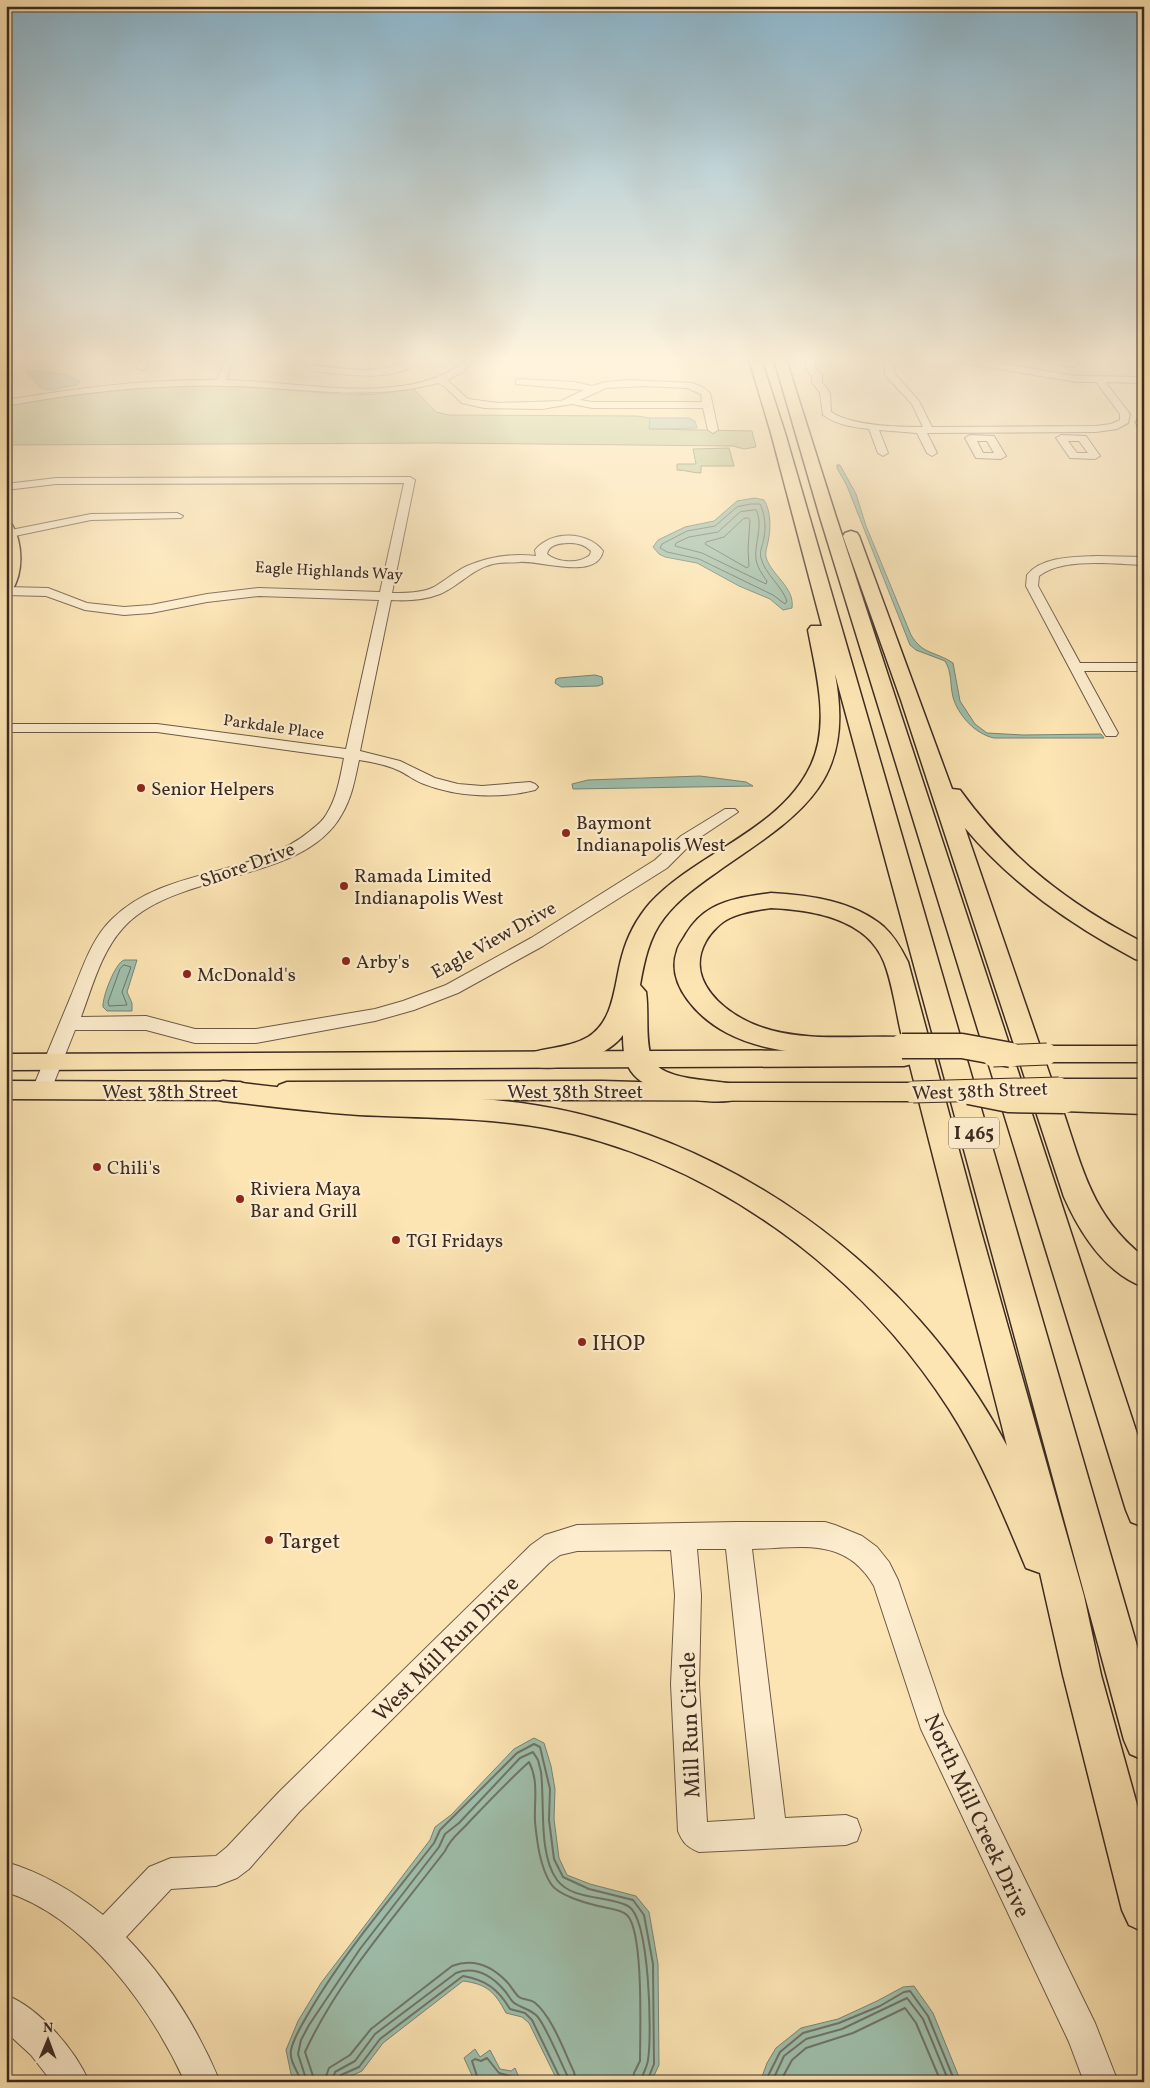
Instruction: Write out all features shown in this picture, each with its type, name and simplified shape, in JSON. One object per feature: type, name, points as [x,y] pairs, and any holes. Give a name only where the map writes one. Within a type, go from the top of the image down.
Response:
[{"type":"highway","name":"I 465","points":[[784,456],[1144,1740]]},
{"type":"highway","name":"I 465","points":[[810,456],[1144,1510]]},
{"type":"highway","points":[[820,456],[882,617],[928,748],[1081,1202],[1094,1226],[1110,1246],[1144,1274]]},
{"type":"highway","points":[[543,1059],[582,1051],[607,1036],[620,1017],[636,950],[653,915],[660,906],[682,886],[784,813],[802,797],[820,767],[829,741],[830,708],[810,593],[800,552],[803,527]]},
{"type":"highway","points":[[928,748],[952,795],[985,840],[1009,864],[1068,909],[1096,927],[1144,953]]},
{"type":"highway","points":[[1011,1055],[962,1046],[903,1052],[782,1041],[756,1035],[736,1027],[711,1010],[695,990],[689,975],[687,961],[693,941],[701,929],[735,908],[762,901],[791,900],[821,905],[849,915],[873,930],[893,956],[899,969],[968,1237],[1065,1596],[1082,1675],[1144,1910]]},
{"type":"highway","points":[[629,976],[635,1004],[638,1058],[646,1070],[660,1079],[694,1088],[727,1092]]},
{"type":"highway","points":[[223,1091],[335,1103],[475,1109],[547,1118],[645,1145],[708,1172],[769,1207],[828,1250],[883,1301],[910,1330],[959,1395],[1002,1470],[1029,1529],[1082,1675]]},
{"type":"highway","points":[[970,1092],[1009,1100],[1062,1095],[1144,1104]]},
{"type":"main road","points":[[7,587],[13,560],[8,530]]},
{"type":"main road","name":"West 38th Street","points":[[6,1062],[638,1058],[903,1052]]},
{"type":"main road","name":"West 38th Street","points":[[1011,1055],[1144,1054]]},
{"type":"main road","name":"West 38th Street","points":[[1062,1095],[1144,1088]]},
{"type":"main road","name":"West 38th Street","points":[[6,1090],[970,1092]]},
{"type":"street","points":[[6,486],[56,481],[410,480]]},
{"type":"street","name":"Shore Drive","points":[[42,1090],[98,952],[106,938],[118,924],[140,906],[158,896],[274,858],[297,848],[315,837],[328,824],[340,807],[410,480]]},
{"type":"street","points":[[8,530],[91,517],[177,516]]},
{"type":"street","name":"Eagle Highlands Way","points":[[7,587],[48,592],[85,606],[124,611],[151,609],[207,598],[259,592],[386,594],[413,597],[431,593],[444,587],[470,569],[491,561],[515,558],[547,560],[565,565],[591,560],[597,553],[592,545],[580,541],[562,540],[526,549],[498,549],[476,553]]},
{"type":"street","points":[[547,560],[541,552],[548,544]]},
{"type":"street","points":[[1111,734],[1032,586],[1031,579],[1036,570],[1043,566],[1061,562],[1144,562]]},
{"type":"street","name":"Eagle Highlands Way","points":[[386,594],[428,586],[455,564]]},
{"type":"street","points":[[1076,668],[1144,668]]},
{"type":"street","name":"Parkdale Place","points":[[6,728],[157,728],[388,761],[405,768],[427,781],[453,789],[482,792],[530,787]]},
{"type":"street","name":"Eagle View Drive","points":[[69,1024],[146,1023],[195,1036],[256,1036],[375,1015],[414,1005],[452,989],[537,942],[661,864],[687,839],[730,812]]},
{"type":"street","points":[[737,1535],[772,1834]]},
{"type":"street","name":"West Mill Run Drive","points":[[104,1938],[160,1878],[171,1873],[216,1870],[226,1867],[238,1858],[289,1802],[548,1548],[564,1540],[577,1538],[825,1535],[847,1541],[860,1549]]},
{"type":"street","name":"Mill Run Circle","points":[[683,1536],[688,1596],[685,1684],[693,1831],[699,1837],[846,1830]]},
{"type":"street","name":"North Mill Creek Drive","points":[[860,1549],[874,1562],[885,1580],[931,1719],[1082,2035],[1101,2082]]},
{"type":"street","points":[[6,1877],[31,1886],[57,1900],[82,1918],[104,1938],[159,2002],[178,2032],[203,2082]]},
{"type":"street","points":[[6,2011],[28,2030],[72,2082]]},
{"type":"green space","points":[[694,456],[731,456],[734,466],[701,466],[701,473],[677,470],[677,464],[696,464]]},
{"type":"water","points":[[837,465],[840,465],[856,494],[866,526],[911,635],[920,646],[953,663],[960,701],[975,724],[987,733],[1023,735],[1101,734],[1104,738],[994,738],[980,732],[968,723],[955,704],[949,670],[945,661],[916,650],[910,645],[847,486],[837,468]]},
{"type":"water","points":[[755,498],[764,500],[768,509],[770,526],[766,557],[790,594],[792,608],[783,610],[770,599],[739,586],[697,563],[665,557],[659,554],[653,547],[658,540],[685,527],[714,521],[737,501]]},
{"type":"water","points":[[595,675],[602,677],[603,684],[598,686],[561,687],[555,683],[556,679],[559,678]]},
{"type":"water","points":[[700,776],[746,782],[753,786],[573,789],[572,784],[588,780]]},
{"type":"water","points":[[124,960],[137,960],[127,992],[132,1003],[132,1011],[107,1011],[103,1007],[103,1003],[107,989],[117,967]]},
{"type":"water","points":[[534,1738],[544,1743],[551,1766],[555,1789],[554,1819],[559,1858],[567,1875],[590,1884],[636,1896],[649,1912],[658,1964],[659,2065],[651,2082],[558,2082],[529,2023],[522,2017],[506,2013],[494,1994],[489,1990],[478,1984],[463,1981],[383,2043],[362,2071],[338,2082],[298,2082],[291,2074],[286,2050],[298,2021],[321,1983],[430,1840],[435,1827],[451,1815],[514,1749]]},
{"type":"water","points":[[914,1986],[933,2013],[961,2082],[760,2082],[767,2063],[776,2048],[801,2028],[838,2019],[903,1987]]},
{"type":"water","points":[[475,2049],[480,2057],[490,2050],[500,2069],[511,2071],[515,2068],[521,2082],[475,2082],[464,2058]]},
{"type":"place","name":"Senior Helpers","points":[[141,788]]},
{"type":"place","name":"Baymont Indianapolis West","points":[[566,833]]},
{"type":"place","name":"Ramada Limited Indianapolis West","points":[[344,886]]},
{"type":"place","name":"Arby's","points":[[346,961]]},
{"type":"place","name":"McDonald's","points":[[187,974]]},
{"type":"place","name":"Chili's","points":[[97,1167]]},
{"type":"place","name":"Riviera Maya Bar and Grill","points":[[240,1199]]},
{"type":"place","name":"TGI Fridays","points":[[396,1240]]},
{"type":"place","name":"IHOP","points":[[582,1342]]},
{"type":"place","name":"Target","points":[[269,1540]]}]
